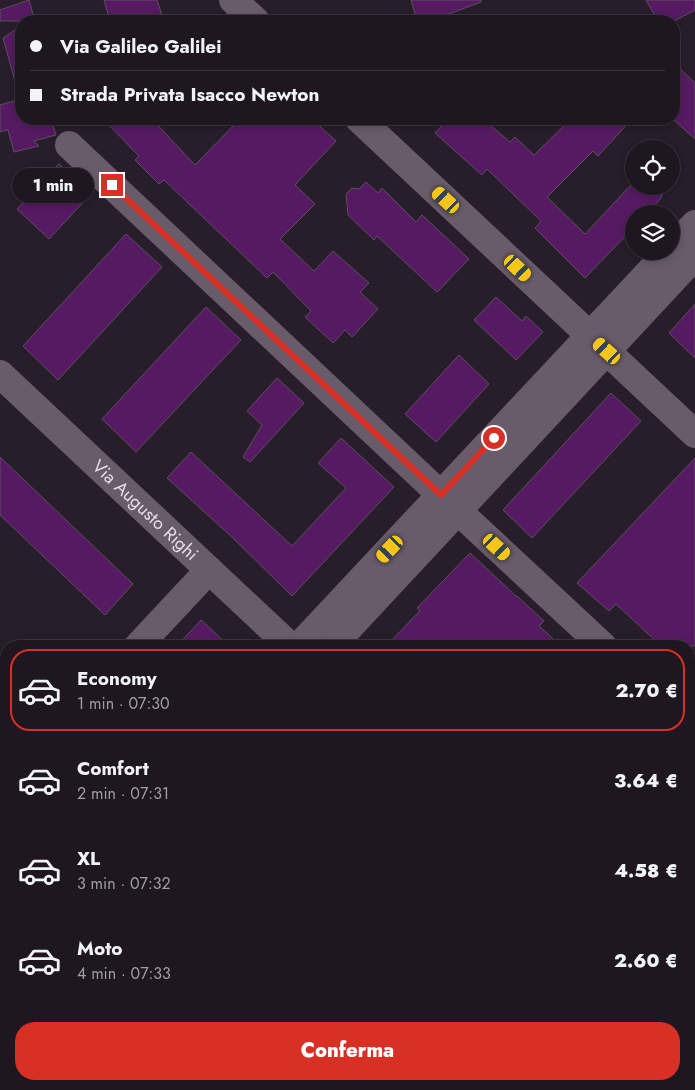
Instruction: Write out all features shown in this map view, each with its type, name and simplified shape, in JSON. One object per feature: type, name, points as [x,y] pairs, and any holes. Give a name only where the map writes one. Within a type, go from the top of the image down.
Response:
[{"type":"street","points":[[233,0],[249,15]]},
{"type":"street","points":[[365,125],[695,434]]},
{"type":"street","points":[[69,145],[597,640]]},
{"type":"street","points":[[680,240],[695,224]]},
{"type":"street","points":[[598,343],[695,256]]},
{"type":"street","points":[[337,640],[450,503],[598,343],[662,260]]},
{"type":"street","name":"Via Augusto Righi","points":[[0,374],[284,640]]},
{"type":"street","points":[[305,640],[450,503]]},
{"type":"street","points":[[144,640],[210,570]]},
{"type":"building","points":[[29,0],[33,15],[15,15],[15,21],[0,21],[0,10]]},
{"type":"building","points":[[104,0],[157,0],[162,15],[108,15]]},
{"type":"building","points":[[411,0],[481,0],[481,2],[446,15],[415,15]]},
{"type":"building","points":[[646,0],[695,0],[695,10],[680,18],[680,15],[655,15]]},
{"type":"building","points":[[15,30],[15,81],[3,38]]},
{"type":"building","points":[[680,69],[695,83],[695,139],[680,125]]},
{"type":"building","points":[[15,101],[15,125],[53,125],[56,135],[34,141],[39,146],[14,152],[8,130],[0,132],[0,105]]},
{"type":"building","points":[[109,125],[158,125],[195,165],[234,125],[319,125],[336,141],[295,185],[315,204],[280,239],[314,271],[333,251],[369,283],[360,292],[378,309],[352,337],[345,330],[333,343],[305,317],[311,311],[273,272],[267,278],[164,180],[159,184],[135,160],[139,156]]},
{"type":"building","points":[[442,125],[490,125],[510,142],[515,137],[534,155],[565,125],[626,125],[598,156],[593,151],[547,197],[585,234],[625,191],[625,195],[662,195],[662,197],[655,205],[625,205],[625,236],[585,278],[535,228],[541,221],[487,169],[482,175],[435,133]]},
{"type":"building","points":[[59,164],[91,194],[49,239],[17,209]]},
{"type":"building","points":[[366,182],[378,193],[382,188],[416,222],[422,215],[469,259],[437,292],[377,236],[374,240],[348,215],[346,194],[352,188],[359,189]]},
{"type":"building","points":[[126,234],[162,267],[58,380],[23,346]]},
{"type":"building","points":[[496,297],[522,321],[526,316],[543,332],[516,360],[474,320]]},
{"type":"building","points":[[695,304],[695,358],[669,333]]},
{"type":"building","points":[[206,307],[241,340],[136,452],[102,419]]},
{"type":"building","points":[[459,355],[489,384],[436,442],[405,414]]},
{"type":"building","points":[[277,378],[304,403],[250,462],[243,457],[262,425],[247,411]]},
{"type":"building","points":[[611,393],[641,421],[532,538],[503,510]]},
{"type":"building","points":[[341,438],[394,487],[292,596],[233,538],[167,478],[191,452],[292,546],[346,488],[318,463]]},
{"type":"building","points":[[0,457],[133,584],[105,615],[0,515]]},
{"type":"building","points":[[695,458],[695,640],[655,640],[616,604],[609,611],[577,583]]},
{"type":"building","points":[[470,553],[544,621],[539,626],[554,640],[392,640],[420,611],[417,608]]},
{"type":"building","points":[[201,620],[223,640],[183,640]]},
{"type":"route","points":[[112,185],[441,495],[494,438]]}]
